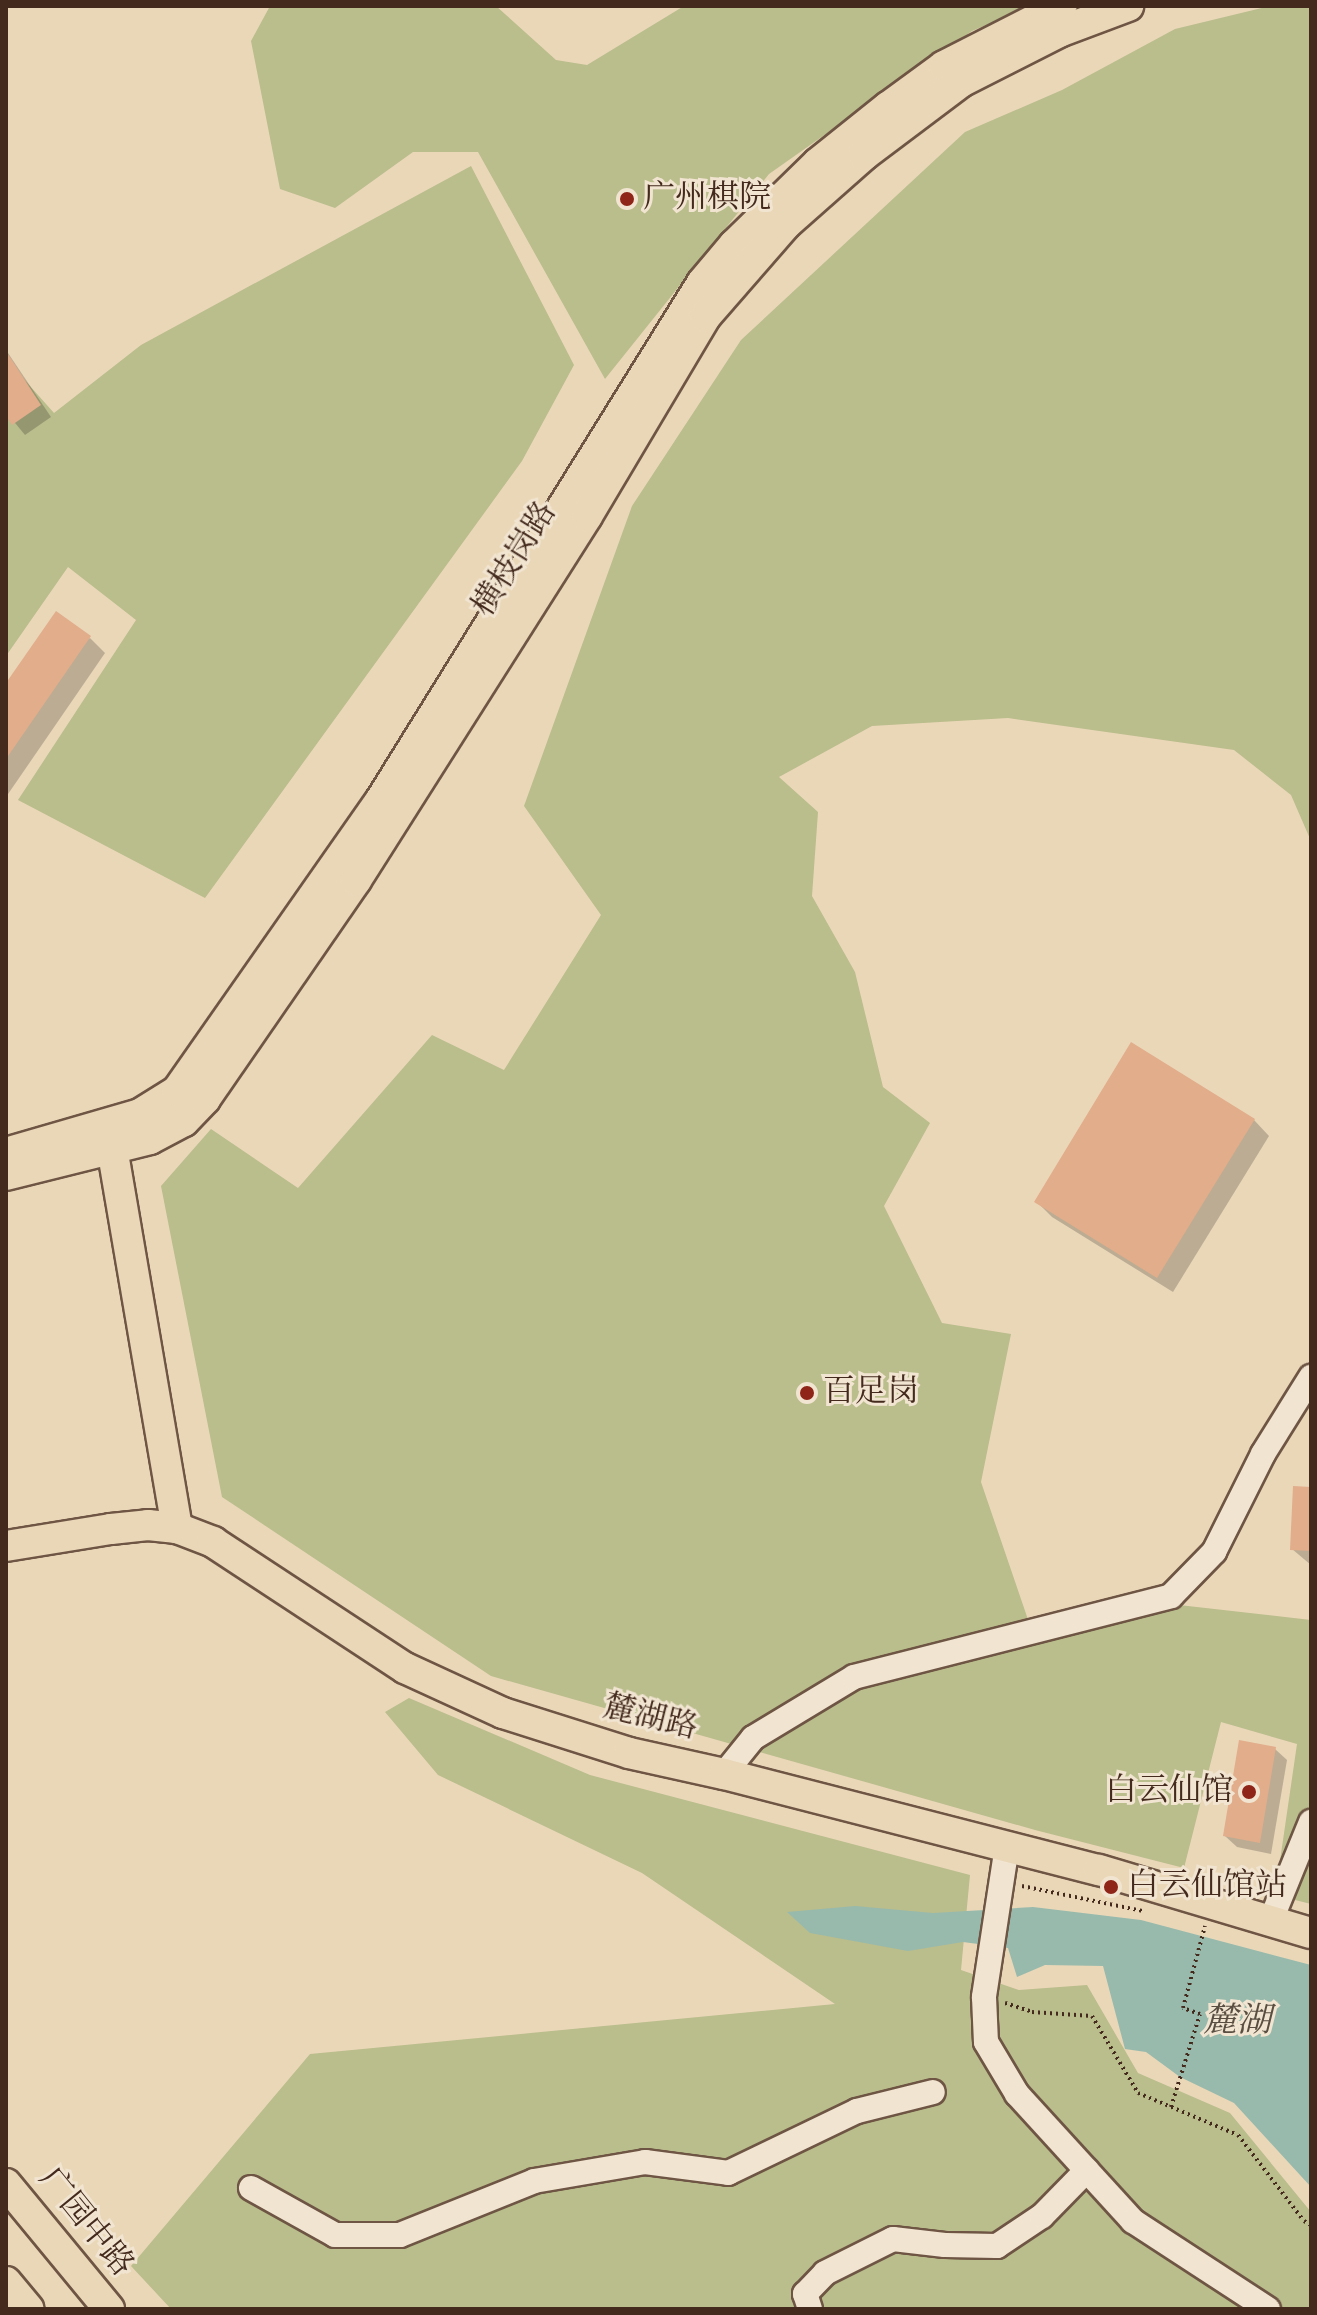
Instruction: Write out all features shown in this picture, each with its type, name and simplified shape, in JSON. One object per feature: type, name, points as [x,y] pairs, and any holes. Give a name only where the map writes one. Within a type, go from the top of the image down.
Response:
[{"type":"main road","name":"横枝岗路","points":[[6,1175],[111,1137],[177,1091],[254,986],[379,803],[494,622],[662,343],[702,283],[734,245],[818,163],[944,66],[1062,6]]},
{"type":"main road","name":"横枝岗路","points":[[6,1153],[169,1131],[205,1099],[356,880],[725,291],[822,192],[864,155],[961,82],[1059,32],[1128,6]]},
{"type":"main road","points":[[111,1137],[177,1528]]},
{"type":"main road","name":"麓湖路","points":[[6,1546],[136,1526],[177,1528],[213,1542],[394,1661],[445,1689],[552,1731],[629,1753],[1007,1846],[1311,1933]]},
{"type":"main road","name":"广园中路","points":[[6,2184],[109,2309]]},
{"type":"main road","points":[[6,2282],[29,2309]]},
{"type":"street","points":[[724,1774],[753,1738],[854,1677],[1171,1596],[1214,1552],[1263,1454],[1311,1377]]},
{"type":"street","points":[[1271,1920],[1311,1822]]},
{"type":"street","points":[[1007,1846],[984,1997],[986,2042],[1017,2094],[1133,2221],[1268,2309]]},
{"type":"street","points":[[251,2188],[335,2235],[400,2235],[534,2181],[645,2162],[728,2173],[857,2111],[933,2092]]},
{"type":"street","points":[[810,2309],[805,2294],[825,2273],[893,2239],[997,2246],[1042,2216],[1087,2170]]},
{"type":"path","points":[[1000,1890],[1149,1912]]},
{"type":"path","points":[[1191,1923],[1220,1930]]},
{"type":"path","points":[[1171,2107],[1200,2014],[1183,2008],[1205,1926]]},
{"type":"path","points":[[984,1997],[1032,2012],[1092,2016],[1138,2093],[1238,2135],[1304,2221],[1311,2225]]},
{"type":"green space","name":"广州棋院","points":[[270,6],[496,6],[556,60],[587,65],[684,6],[1032,6],[972,31],[769,174],[605,379],[478,152],[413,152],[335,208],[280,189],[251,41]]},
{"type":"green space","points":[[1270,6],[1311,6],[1311,841],[1291,795],[1234,750],[1008,718],[872,726],[779,777],[818,812],[812,896],[855,972],[883,1087],[930,1123],[884,1206],[942,1323],[1011,1334],[981,1482],[1036,1643],[1179,1605],[1311,1620],[1311,1904],[1275,1895],[1297,1744],[1221,1722],[1184,1868],[1035,1830],[491,1676],[222,1497],[161,1186],[211,1129],[298,1188],[432,1035],[504,1070],[601,915],[524,806],[632,506],[741,340],[965,132],[1062,90],[1175,29]]},
{"type":"green space","points":[[471,166],[574,365],[522,461],[205,898],[18,800],[136,620],[68,567],[6,656],[6,359],[54,413],[141,345]]},
{"type":"green space","points":[[409,1698],[590,1775],[970,1875],[961,1970],[1019,1990],[1087,1985],[1138,2073],[1230,2113],[1311,2212],[1311,2309],[171,2309],[131,2266],[310,2054],[835,2004],[642,1873],[438,1775],[385,1712]]},
{"type":"water","name":"麓湖","points":[[855,1906],[933,1913],[1033,1907],[1141,1920],[1311,1965],[1311,2187],[1234,2103],[1180,2077],[1146,2052],[1125,2049],[1103,1966],[1045,1965],[1017,1977],[1008,1948],[963,1942],[908,1951],[810,1933],[787,1912]]},
{"type":"building","points":[[6,351],[41,405],[12,425],[6,416]]},
{"type":"building","points":[[56,611],[91,636],[6,759],[6,683]]},
{"type":"building","points":[[1131,1042],[1255,1119],[1157,1278],[1034,1202]]},
{"type":"building","points":[[1293,1486],[1311,1487],[1311,1551],[1290,1550]]},
{"type":"building","name":"白云仙馆","points":[[1239,1740],[1276,1747],[1260,1843],[1223,1836]]},
{"type":"place","name":"广州棋院","points":[[627,199]]},
{"type":"place","name":"百足岗","points":[[807,1393]]},
{"type":"place","name":"白云仙馆","points":[[1249,1792]]},
{"type":"place","name":"白云仙馆站","points":[[1111,1887]]}]
